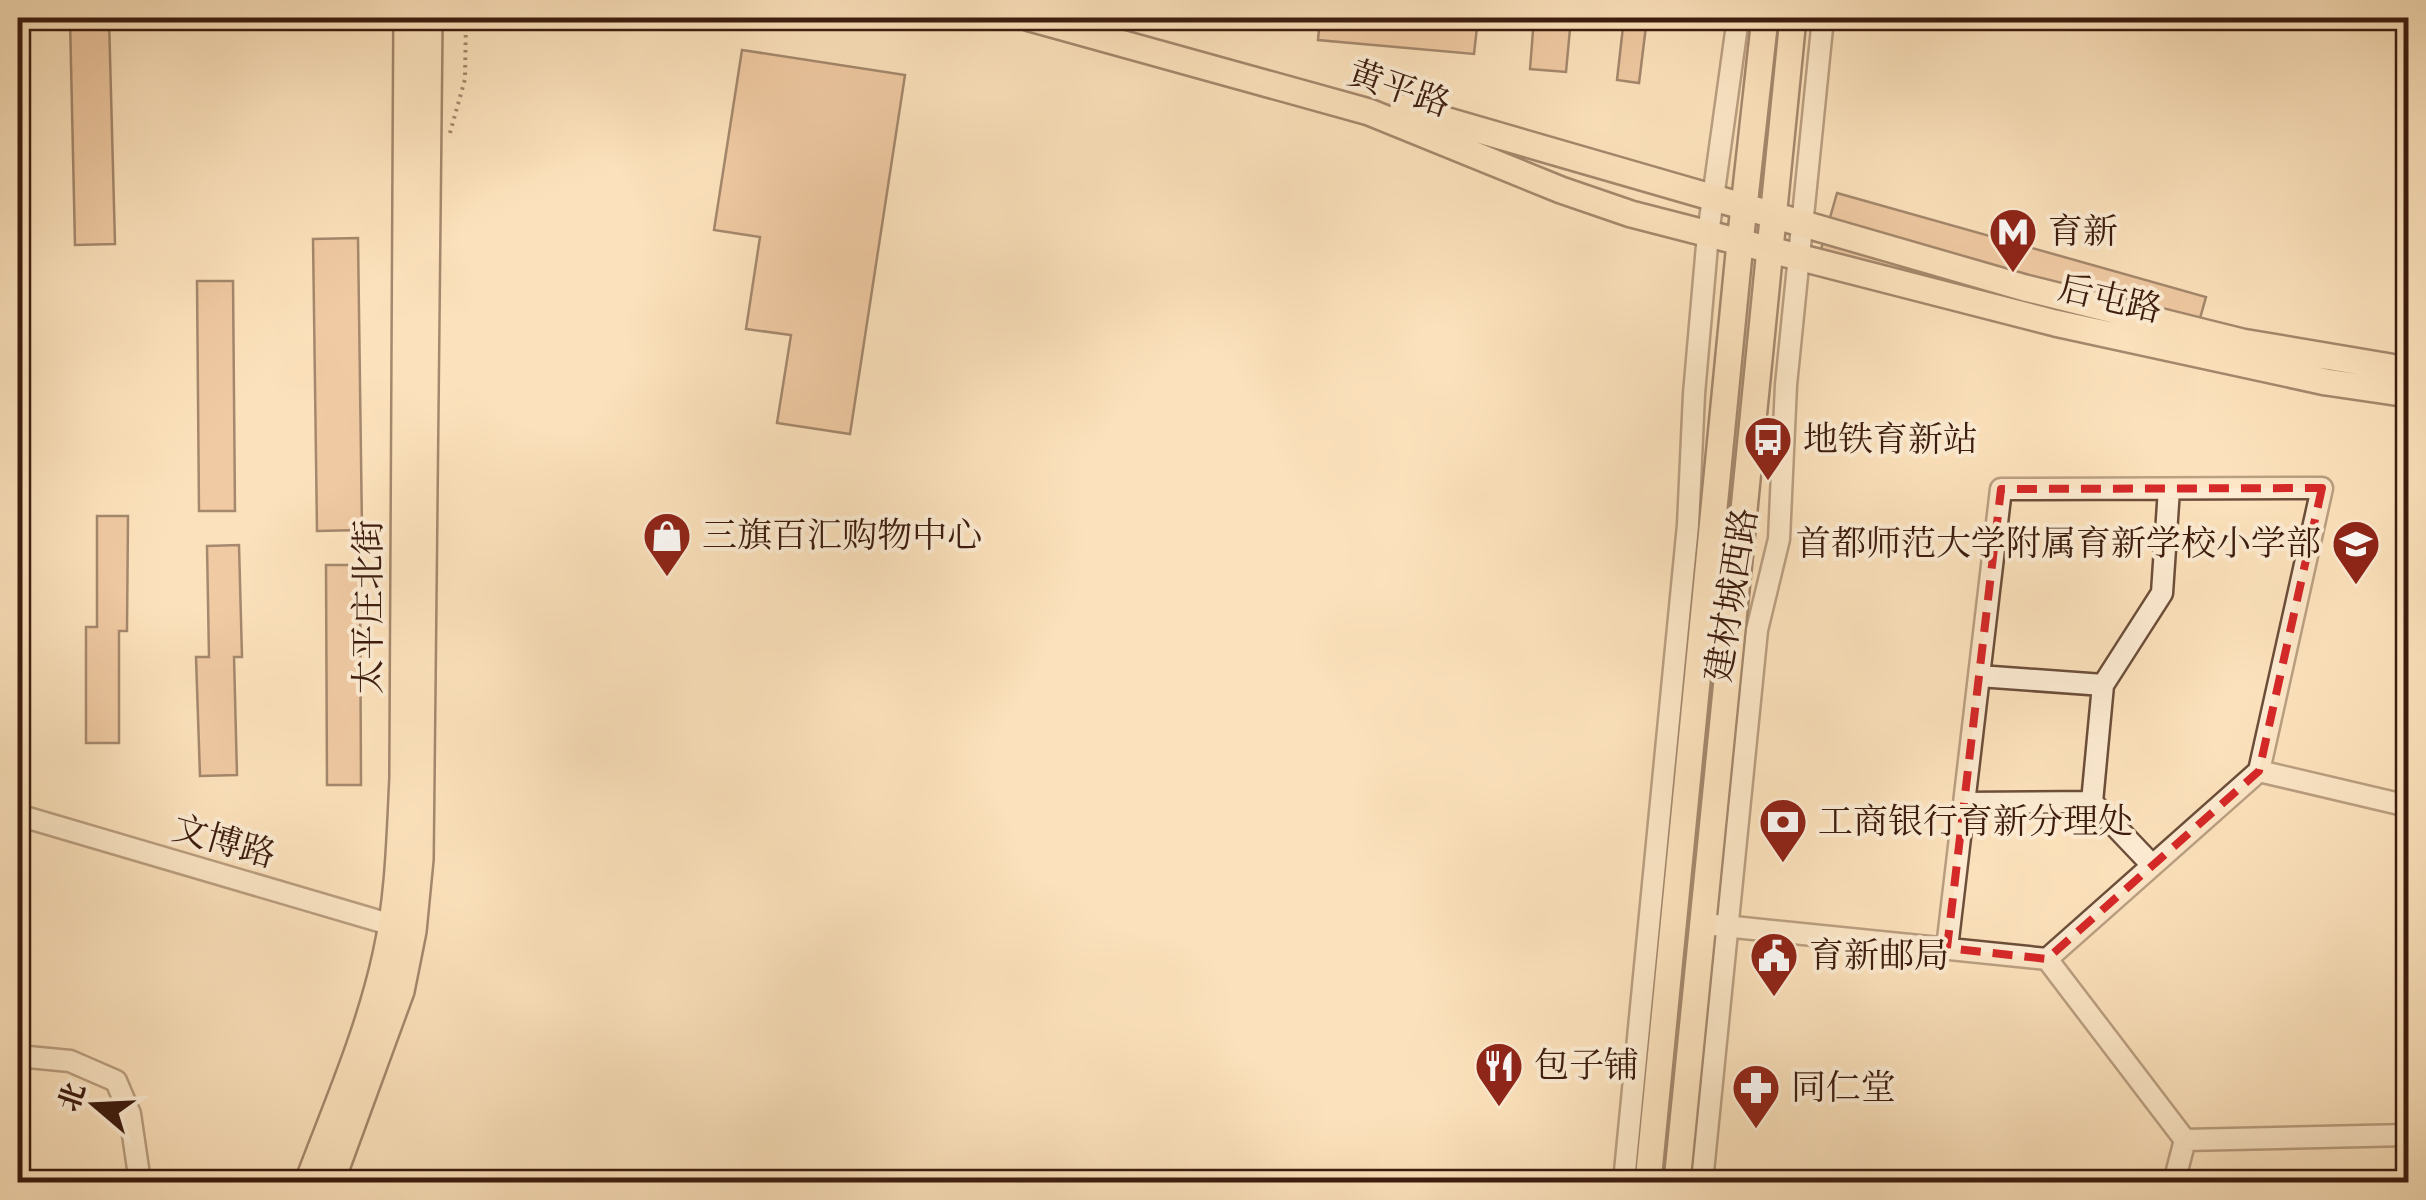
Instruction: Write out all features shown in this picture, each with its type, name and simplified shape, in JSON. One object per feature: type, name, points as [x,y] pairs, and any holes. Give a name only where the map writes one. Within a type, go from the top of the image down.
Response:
[{"type":"main road","name":"太平庄北街","points":[[332,1182],[396,1003],[402,928],[399,858],[403,778],[407,18]]},
{"type":"main road","name":"太平庄北街","points":[[308,1182],[402,928],[420,859],[429,18]]},
{"type":"main road","name":"黄平路","points":[[1030,18],[1368,112],[1594,202],[1740,243]]},
{"type":"main road","name":"黄平路","points":[[1088,18],[1772,215]]},
{"type":"main road","name":"建材城西路","points":[[1648,1182],[1765,18]]},
{"type":"main road","name":"建材城西路","points":[[1677,1182],[1715,925],[1772,215],[1793,18]]},
{"type":"main road","name":"后屯路","points":[[1772,215],[2025,288],[2242,342],[2408,370]]},
{"type":"main road","name":"后屯路","points":[[1740,243],[2204,357],[2408,394]]},
{"type":"street","name":"建材城西路","points":[[1624,1182],[1688,525],[1708,234],[1738,18]]},
{"type":"street","name":"建材城西路","points":[[1702,1182],[1715,925],[1757,630],[1779,539],[1786,386],[1824,18]]},
{"type":"street","points":[[1947,948],[2001,489],[2322,488],[2259,770],[2048,958]]},
{"type":"street","points":[[2092,802],[2104,685],[2162,593],[2170,489]]},
{"type":"street","points":[[1979,676],[2104,685]]},
{"type":"street","points":[[2259,770],[2408,806]]},
{"type":"street","points":[[1964,803],[2092,802],[2152,865]]},
{"type":"street","name":"文博路","points":[[18,816],[402,928]]},
{"type":"street","points":[[1715,925],[2048,958],[2185,1140]]},
{"type":"street","points":[[18,1056],[70,1061],[116,1081],[130,1114],[140,1182]]},
{"type":"street","points":[[2185,1140],[2408,1135]]},
{"type":"street","points":[[2174,1182],[2185,1140]]},
{"type":"highlighted area","points":[[2322,488],[2259,771],[2047,959],[1947,948],[2001,489]]},
{"type":"building","points":[[70,18],[109,18],[115,244],[75,245]]},
{"type":"building","points":[[1320,18],[1478,18],[1474,54],[1318,40]]},
{"type":"building","points":[[1534,18],[1571,18],[1566,72],[1530,69]]},
{"type":"building","points":[[1624,18],[1647,18],[1639,83],[1617,80]]},
{"type":"building","points":[[742,50],[905,75],[850,434],[777,423],[791,335],[746,329],[760,237],[714,230]]},
{"type":"building","name":"育新","points":[[1837,193],[2206,297],[2189,357],[1820,253]]},
{"type":"building","points":[[358,238],[362,530],[317,531],[313,239]]},
{"type":"building","points":[[197,281],[233,281],[235,511],[199,511]]},
{"type":"building","points":[[97,516],[128,516],[127,631],[119,631],[119,743],[86,743],[86,627],[97,627]]},
{"type":"building","points":[[239,545],[242,657],[234,657],[237,775],[200,776],[196,657],[209,657],[207,546]]},
{"type":"building","points":[[326,565],[360,565],[361,785],[327,785]]},
{"type":"place","name":"育新","points":[[2013,274]]},
{"type":"place","name":"地铁育新站","points":[[1768,482]]},
{"type":"place","name":"三旗百汇购物中心","points":[[667,578]]},
{"type":"place","name":"首都师范大学附属育新学校小学部","points":[[2356,586]]},
{"type":"place","name":"工商银行育新分理处","points":[[1783,864]]},
{"type":"place","name":"育新邮局","points":[[1774,998]]},
{"type":"place","name":"包子铺","points":[[1499,1108]]},
{"type":"place","name":"同仁堂","points":[[1756,1130]]}]
